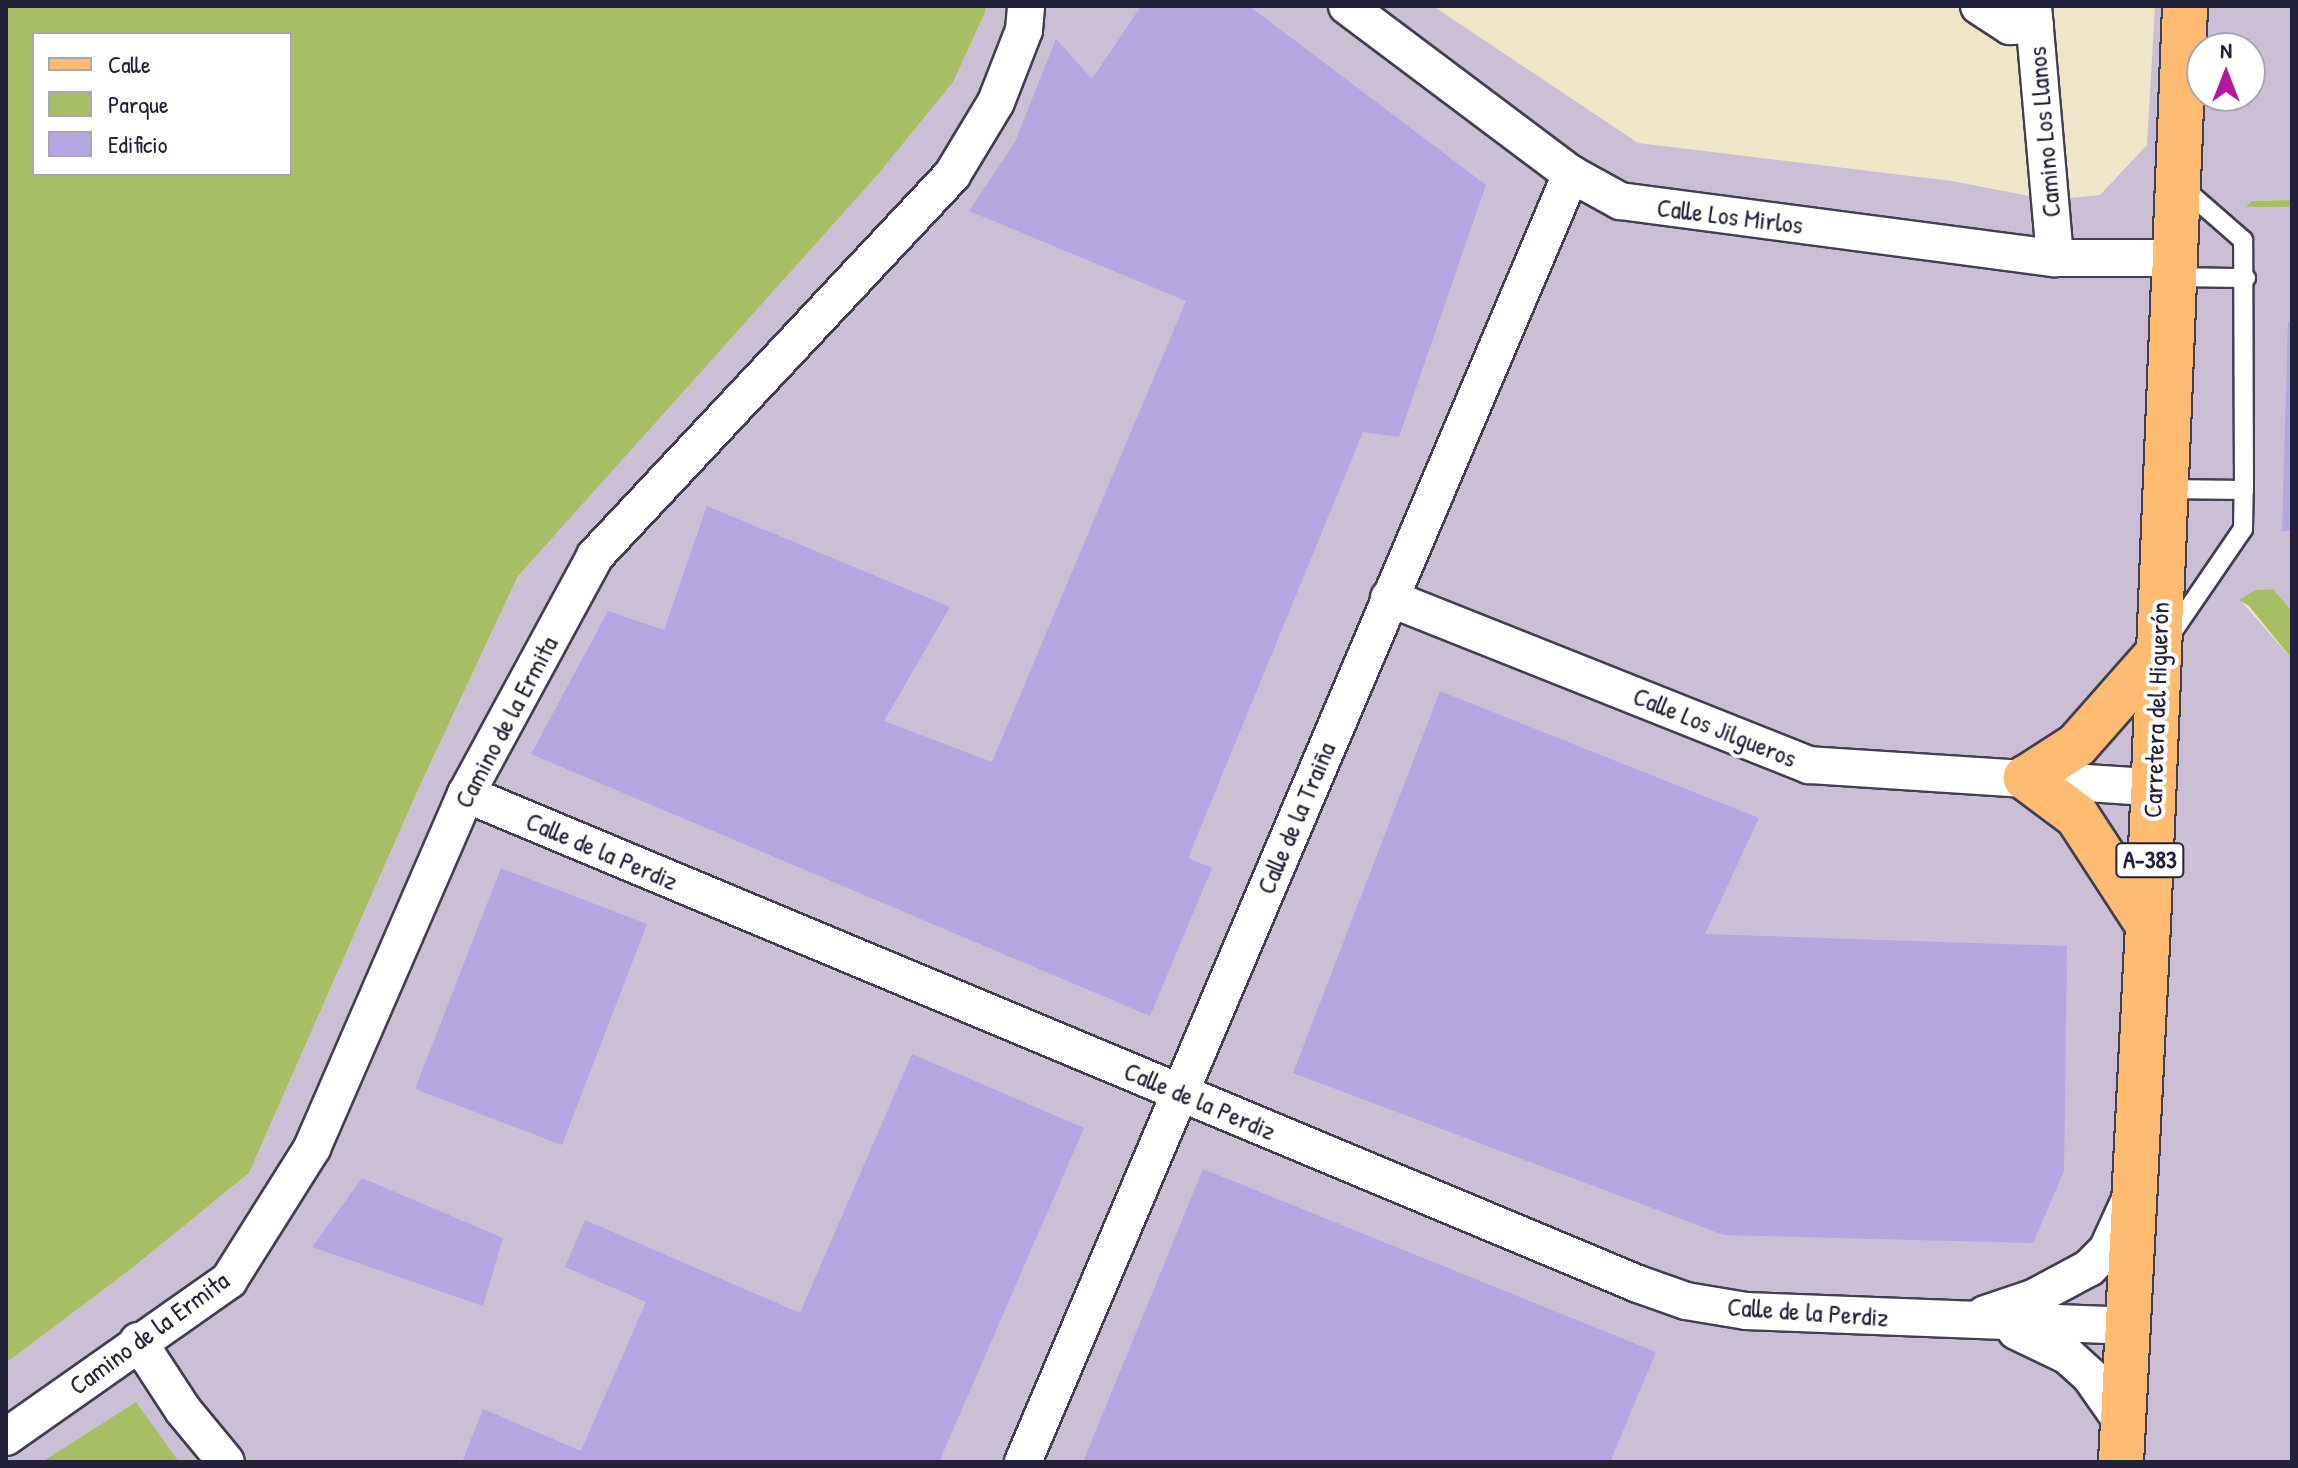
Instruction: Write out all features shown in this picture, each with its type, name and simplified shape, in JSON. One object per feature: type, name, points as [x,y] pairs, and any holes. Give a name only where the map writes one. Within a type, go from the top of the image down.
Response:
[{"type":"main road","name":"Carretera del Higuerón","points":[[2122,1443],[2148,925],[2185,6]]},
{"type":"main road","points":[[2148,925],[2077,816],[2026,778],[2077,745],[2158,653]]},
{"type":"street","name":"Camino de la Ermita","points":[[6,1437],[138,1341],[229,1280],[312,1148],[466,794],[595,556],[952,175],[996,102],[1024,30],[1026,6]]},
{"type":"street","name":"Calle Los Mirlos","points":[[1347,6],[1571,174],[1620,201],[2055,258],[2173,268]]},
{"type":"street","points":[[1979,6],[2010,26],[2034,15]]},
{"type":"street","name":"Camino Los Llanos","points":[[2034,15],[2055,258]]},
{"type":"street","name":"Calle de la Traiña","points":[[1023,1462],[1571,174]]},
{"type":"street","name":"Calle Los Jilgueros","points":[[1389,598],[1809,765],[2153,787]]},
{"type":"street","name":"Calle de la Perdiz","points":[[466,794],[1624,1279],[1686,1301],[1746,1311],[2128,1326]]},
{"type":"street","name":"Calle de la Perdiz","points":[[1954,1320],[2033,1298],[2089,1268],[2107,1250],[2135,1189]]},
{"type":"street","name":"Calle de la Perdiz","points":[[1996,1322],[2068,1356],[2090,1376],[2122,1443]]},
{"type":"street","points":[[138,1341],[183,1410],[226,1462]]},
{"type":"lane","points":[[2158,653],[2243,529],[2246,278],[2243,240],[2177,183]]},
{"type":"lane","points":[[2173,268],[2246,278]]},
{"type":"lane","points":[[2165,489],[2244,490]]},
{"type":"shaded area","points":[[985,6],[1433,6],[1638,143],[1952,181],[2050,200],[2100,195],[2147,145],[2155,6],[2292,6],[2292,200],[2251,201],[2246,207],[2292,207],[2292,611],[2273,589],[2255,590],[2240,600],[2292,659],[2292,1462],[6,1462],[6,1363],[131,1269],[249,1173],[417,792],[518,576],[985,13]]},
{"type":"green space","points":[[6,6],[985,6],[953,82],[879,173],[518,576],[417,792],[249,1173],[131,1269],[6,1363]]},
{"type":"green space","points":[[2292,200],[2292,207],[2246,207],[2251,201]]},
{"type":"green space","points":[[2273,589],[2292,611],[2292,659],[2249,606],[2239,600],[2255,590]]},
{"type":"green space","points":[[136,1402],[179,1462],[42,1462]]},
{"type":"building","points":[[1141,6],[1249,6],[1486,185],[1399,437],[1363,432],[1188,858],[1212,868],[1150,1016],[531,754],[608,611],[664,630],[707,506],[950,607],[884,721],[992,762],[1186,301],[969,211],[1015,142],[1056,39],[1092,79]]},
{"type":"building","points":[[2288,322],[2292,322],[2292,531],[2282,531]]},
{"type":"building","points":[[1440,691],[1759,818],[1705,934],[2067,946],[2064,1171],[2033,1243],[1724,1235],[1293,1073]]},
{"type":"building","points":[[501,868],[647,924],[562,1145],[415,1089]]},
{"type":"building","points":[[912,1054],[1084,1128],[939,1462],[462,1462],[483,1409],[581,1451],[646,1302],[565,1267],[585,1220],[800,1313]]},
{"type":"building","points":[[1203,1169],[1656,1352],[1610,1462],[1083,1462]]},
{"type":"building","points":[[362,1178],[503,1238],[483,1306],[312,1247]]}]
